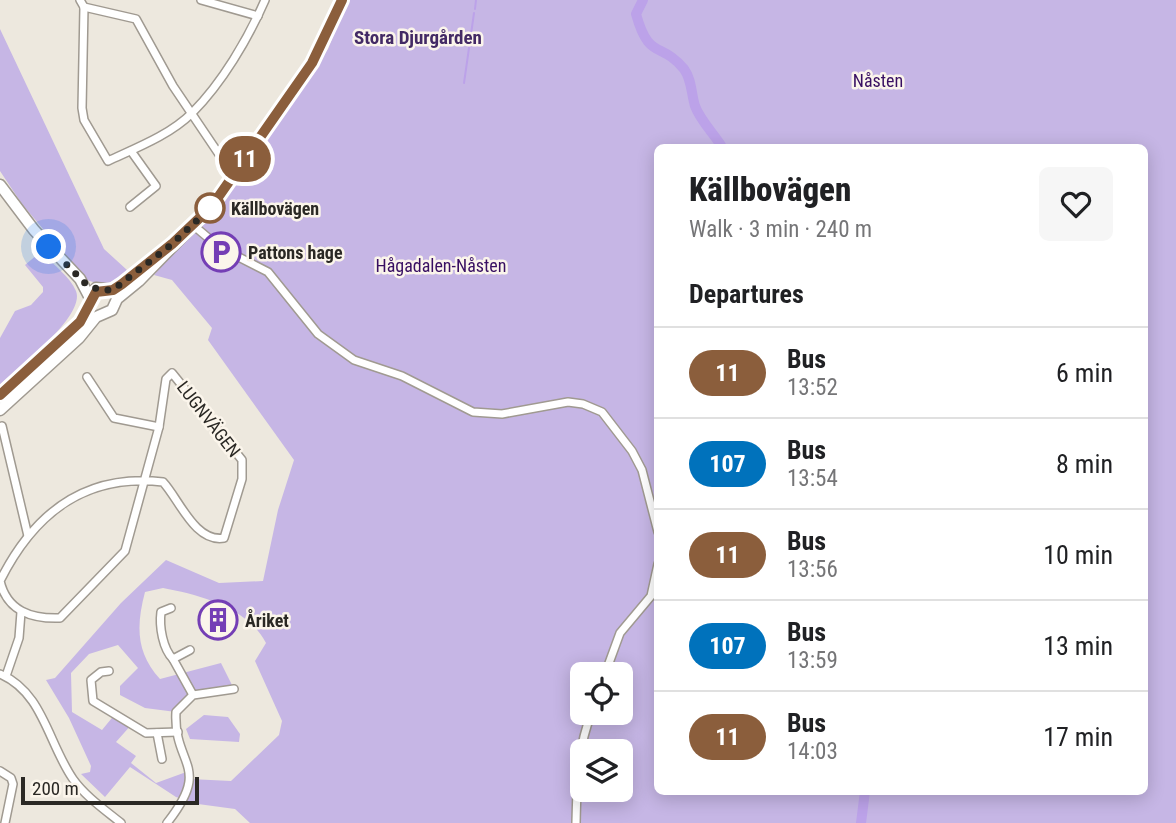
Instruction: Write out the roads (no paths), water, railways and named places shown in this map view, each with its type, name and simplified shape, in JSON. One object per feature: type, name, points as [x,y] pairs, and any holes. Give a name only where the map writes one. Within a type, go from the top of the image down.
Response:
[{"type":"street","points":[[201,0],[258,16]]},
{"type":"street","points":[[233,175],[191,114],[136,19],[82,3],[81,91],[84,120],[108,161],[162,135],[191,114],[226,69],[265,0]]},
{"type":"street","points":[[0,410],[79,338],[96,317],[104,314],[212,206],[312,63],[342,0]]},
{"type":"street","points":[[130,207],[156,186],[131,150]]},
{"type":"street","points":[[0,185],[27,222],[80,279],[97,313],[104,314]]},
{"type":"street","points":[[193,225],[219,247],[250,260],[268,272],[318,334],[354,360],[402,376],[473,412],[502,414],[568,402],[583,404],[602,412],[632,451],[642,470],[654,516]]},
{"type":"street","points":[[0,395],[80,322],[90,302],[103,290],[113,290],[172,244]]},
{"type":"street","points":[[80,279],[113,296],[114,304]]},
{"type":"street","name":"LUGNVÄGEN","points":[[144,480],[163,482],[193,523],[220,540],[224,538],[243,467],[242,460],[172,373],[166,379],[159,427]]},
{"type":"street","points":[[87,377],[114,418],[159,427],[125,551],[103,577],[60,618],[40,618],[21,612],[4,595],[0,581],[28,536],[58,507],[92,487],[120,480],[144,480]]},
{"type":"street","points":[[2,426],[28,536]]},
{"type":"street","points":[[609,662],[620,633],[651,596],[654,582]]},
{"type":"street","points":[[171,608],[160,612],[164,647],[193,695]]},
{"type":"street","points":[[21,612],[19,638],[3,675],[17,682],[32,696],[76,783],[121,823]]},
{"type":"street","points":[[173,659],[190,650]]},
{"type":"street","points":[[109,671],[101,672],[91,680],[93,701],[140,730],[157,733],[178,732]]},
{"type":"street","points":[[167,823],[186,799],[189,789],[187,759],[178,732],[176,712],[193,695],[234,689]]},
{"type":"street","points":[[576,823],[578,765],[586,725]]},
{"type":"street","points":[[157,733],[162,759]]},
{"type":"street","points":[[0,771],[11,778],[13,784],[5,823]]},
{"type":"waterway","points":[[475,9],[476,0]]},
{"type":"waterway","points":[[643,0],[636,14],[641,29],[651,45],[669,55],[684,69],[689,78],[697,111],[720,144]]},
{"type":"waterway","points":[[464,83],[474,13]]},
{"type":"waterway","points":[[861,823],[864,795]]},
{"type":"place","name":"Källbovägen","points":[[210,208]]},
{"type":"place","name":"Pattons hage","points":[[221,252]]},
{"type":"place","name":"Åriket","points":[[218,620]]},
{"type":"district","name":"Stora Djurgården","points":[[418,37]]},
{"type":"park label","name":"Nåsten","points":[[878,80]]},
{"type":"park label","name":"Hågadalen-Nåsten","points":[[441,265]]}]
